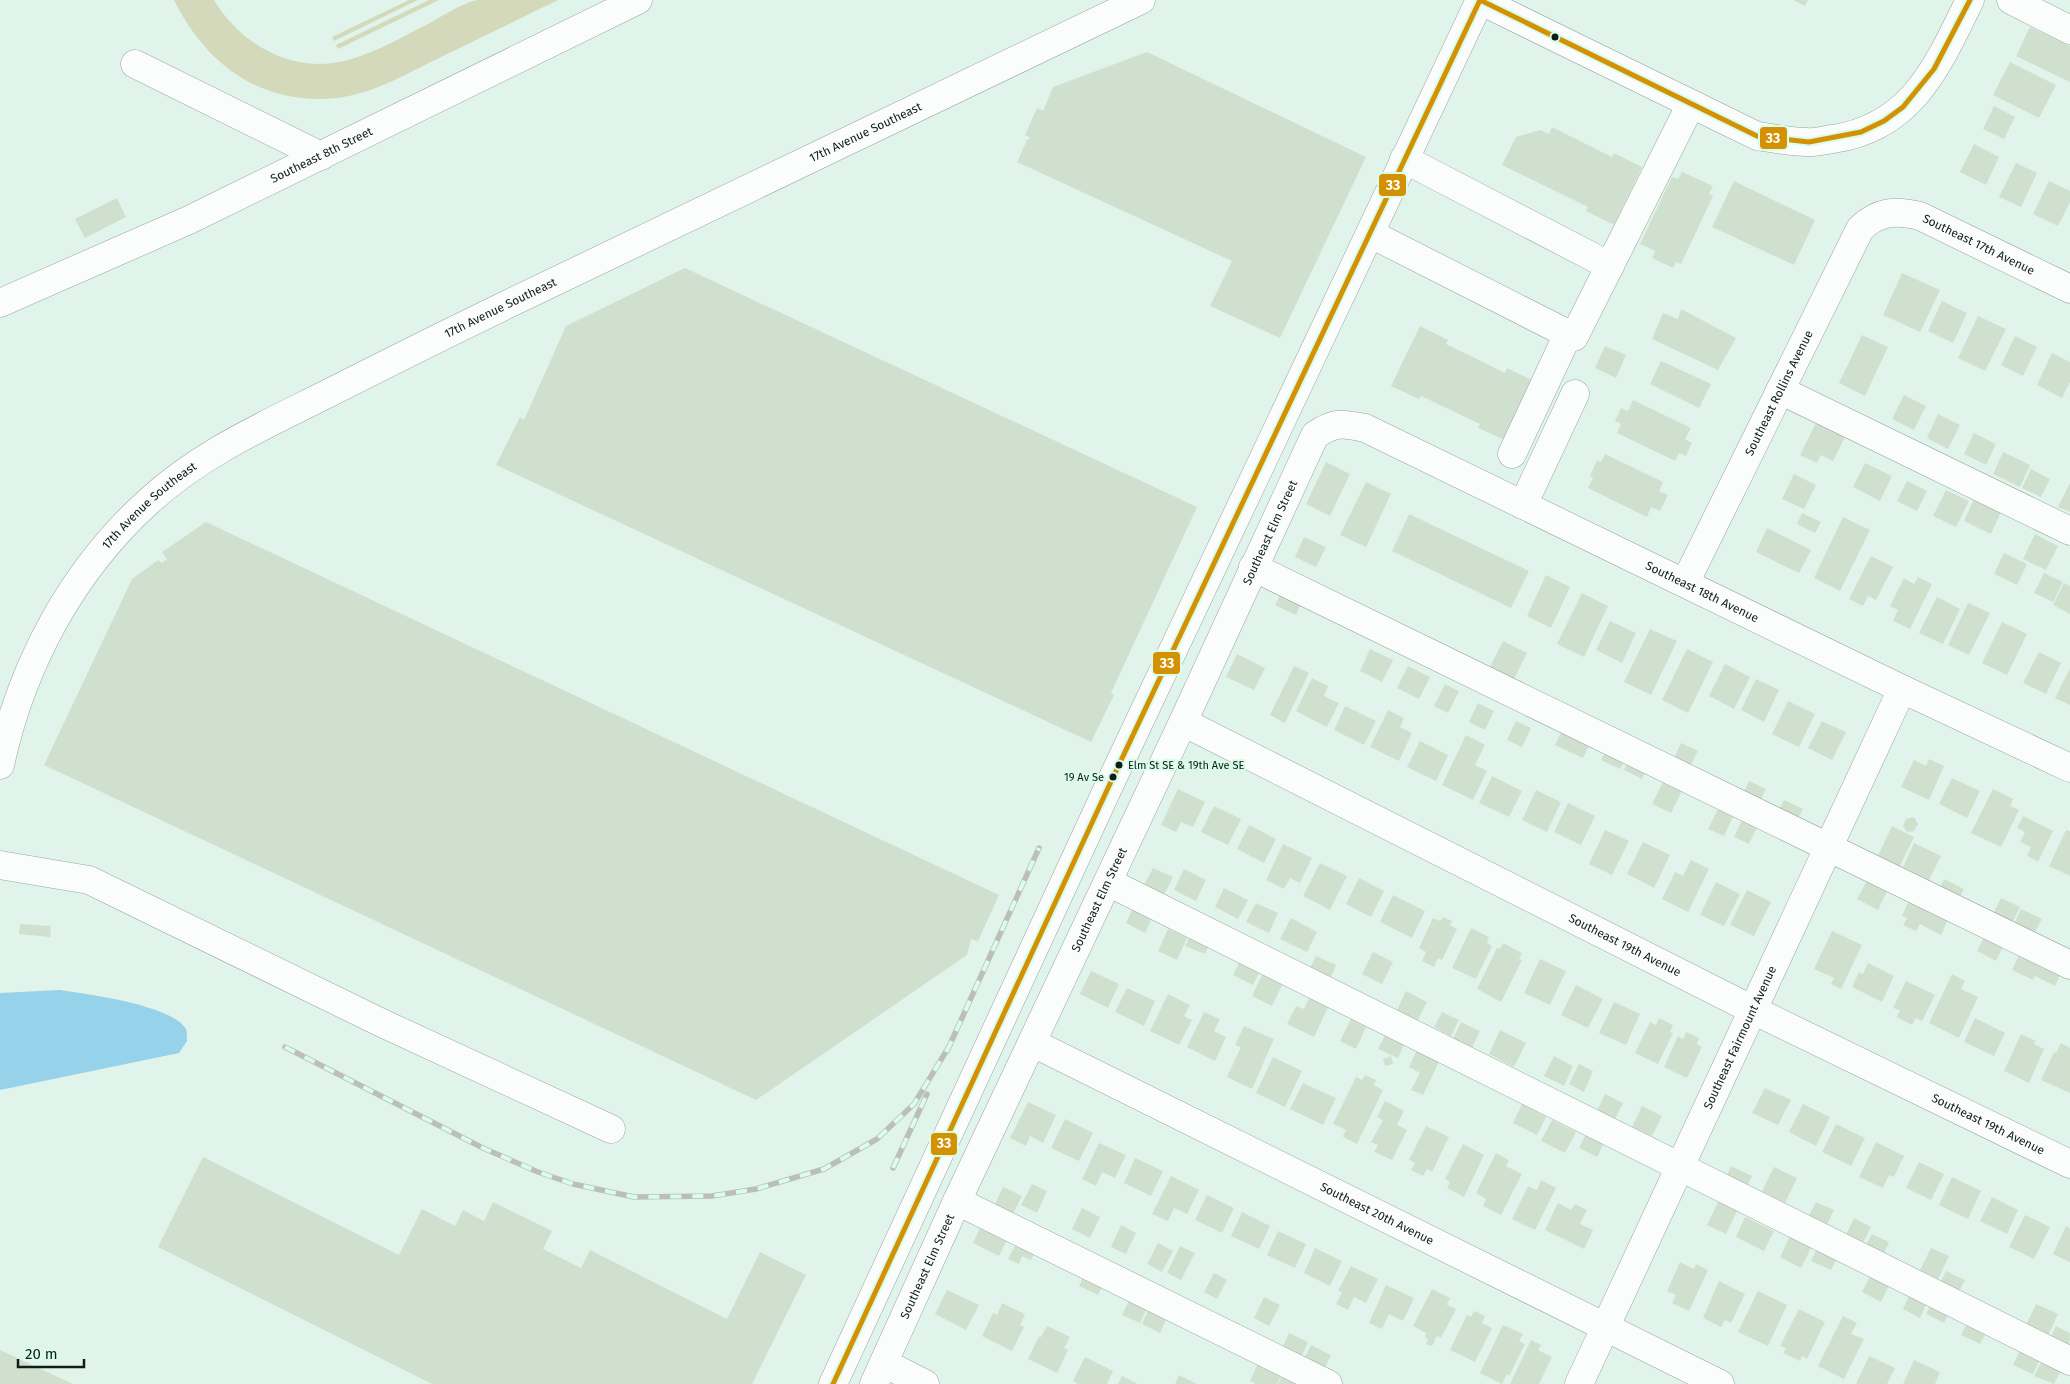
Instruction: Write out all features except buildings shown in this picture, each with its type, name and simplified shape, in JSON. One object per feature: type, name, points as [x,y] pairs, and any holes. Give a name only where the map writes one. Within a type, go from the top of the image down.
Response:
[{"type":"street","name":"Southeast 8th Street","points":[[0,303],[189,220],[638,0]]},
{"type":"street","name":"17th Avenue Southeast","points":[[0,765],[13,714],[30,670],[46,634],[67,598],[90,565],[141,509],[206,456],[458,328],[1142,0]]},
{"type":"street","points":[[833,1384],[1117,770],[1480,0],[1757,136],[1808,142],[1848,136],[1877,126],[1918,93],[1938,64],[1970,0]]},
{"type":"street","points":[[2011,0],[2070,30]]},
{"type":"street","points":[[135,64],[321,156]]},
{"type":"street","points":[[1371,234],[1574,337],[1691,104]]},
{"type":"street","points":[[1404,159],[1610,266]]},
{"type":"street","name":"Southeast 17th Avenue","points":[[1886,212],[1904,212],[1920,216],[2070,289]]},
{"type":"street","name":"Southeast Rollins Avenue","points":[[1684,583],[1860,229],[1870,220],[1886,212]]},
{"type":"street","points":[[1512,454],[1568,334]]},
{"type":"street","points":[[1780,390],[2070,531]]},
{"type":"street","points":[[1523,505],[1576,394]]},
{"type":"street","name":"Southeast 18th Avenue","points":[[1332,424],[1346,424],[1365,428],[1902,689],[2070,768]]},
{"type":"street","name":"Southeast Elm Street","points":[[879,1374],[957,1201],[1033,1043],[1315,435],[1332,424]]},
{"type":"street","points":[[1254,567],[2070,965]]},
{"type":"street","name":"Southeast Fairmount Avenue","points":[[1579,1384],[1902,689]]},
{"type":"street","name":"Southeast 19th Avenue","points":[[1183,722],[1753,1010],[2070,1164]]},
{"type":"street","points":[[0,865],[89,880],[384,1024],[611,1129]]},
{"type":"street","points":[[1108,882],[2070,1361]]},
{"type":"street","name":"Southeast 20th Avenue","points":[[1033,1043],[1720,1384]]},
{"type":"street","points":[[957,1201],[1328,1384]]},
{"type":"street","points":[[879,1374],[925,1384]]},
{"type":"green space","points":[[174,0],[214,0],[237,29],[267,51],[284,58],[320,64],[339,62],[374,51],[472,1],[558,0],[400,78],[375,88],[350,96],[310,99],[284,95],[261,88],[239,76],[220,62],[202,44]]},
{"type":"green space","points":[[409,0],[418,0],[334,41],[332,37]]},
{"type":"green space","points":[[429,0],[439,0],[338,49],[336,45]]},
{"type":"water","points":[[60,990],[128,1002],[164,1013],[178,1021],[186,1029],[187,1041],[179,1053],[0,1090],[0,993]]},
{"type":"railway","points":[[947,1051],[1039,848]]},
{"type":"railway","points":[[285,1047],[483,1148],[538,1172],[573,1184],[634,1197],[712,1196],[756,1189],[824,1169],[877,1139],[914,1104],[950,1045]]},
{"type":"railway","points":[[893,1168],[927,1094]]},
{"type":"transit line","name":"33","points":[[833,1384],[1108,788],[1480,0],[1757,136],[1809,142],[1861,132],[1884,121],[1903,107],[1934,69],[1970,0]]},
{"type":"place","name":"Elm St SE & 19th Ave SE","points":[[1119,765]]},
{"type":"place","name":"19 Av Se","points":[[1113,777]]}]
